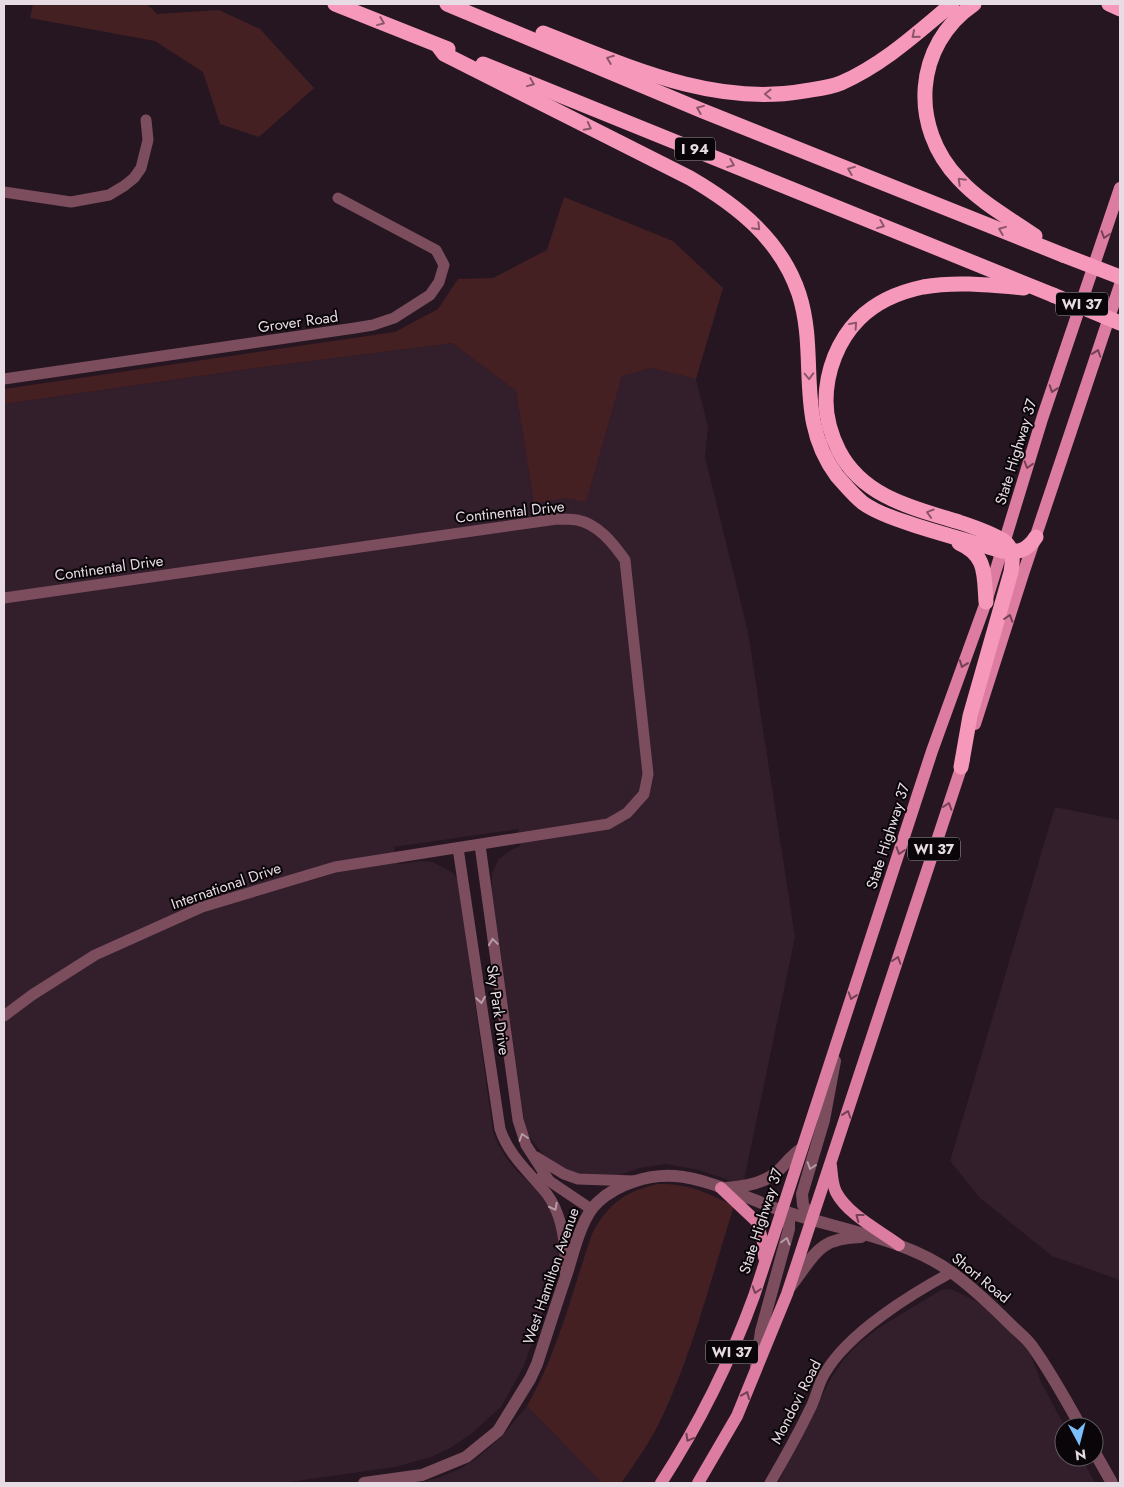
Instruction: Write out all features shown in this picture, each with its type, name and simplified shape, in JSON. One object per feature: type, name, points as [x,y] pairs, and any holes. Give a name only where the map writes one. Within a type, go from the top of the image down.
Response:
[{"type":"highway","name":"I 94","points":[[336,4],[1120,323]]},
{"type":"highway","name":"I 94","points":[[447,4],[694,107],[1120,278]]},
{"type":"highway","points":[[467,4],[649,74],[679,83],[733,92],[775,94],[817,89],[838,84],[852,78],[881,61],[952,4]]},
{"type":"highway","points":[[974,4],[947,31],[928,67],[924,92],[932,138],[946,163],[959,179],[978,196],[1060,253]]},
{"type":"highway","points":[[1109,4],[1120,7]]},
{"type":"highway","points":[[1113,4],[1120,7]]},
{"type":"highway","points":[[438,46],[444,54],[690,178],[729,202],[756,225],[782,258],[793,279],[800,299],[808,339],[812,420],[818,441],[828,462],[840,480],[864,503],[885,515],[967,546],[982,562],[986,602]]},
{"type":"highway","points":[[961,767],[970,716],[1013,561],[1006,548],[977,528],[892,501],[871,488],[846,464],[831,435],[826,390],[833,363],[843,340],[852,326],[866,313],[903,292],[947,284],[986,285],[1047,292]]},
{"type":"highway","points":[[923,528],[1006,548],[1027,548],[1036,537]]},
{"type":"main road","name":"State Highway 37","points":[[661,1483],[689,1438],[724,1371],[742,1327],[946,710],[1006,548],[1042,419],[1120,188]]},
{"type":"main road","name":"WI 37","points":[[698,1483],[738,1416],[788,1288],[1120,285]]},
{"type":"main road","points":[[830,1160],[834,1184],[840,1198],[853,1212],[899,1245]]},
{"type":"main road","points":[[721,1188],[757,1222],[763,1242],[764,1264]]},
{"type":"street","points":[[4,192],[71,202],[108,195],[134,178],[141,168],[148,140],[146,120]]},
{"type":"street","name":"Grover Road","points":[[4,380],[373,325],[394,318],[430,295],[438,282],[444,264],[436,250],[338,198]]},
{"type":"street","name":"Continental Drive","points":[[4,598],[557,519],[578,520],[597,529],[614,544],[625,560],[648,774],[644,794],[627,813],[608,824],[480,845]]},
{"type":"street","name":"International Drive","points":[[4,1016],[32,995],[95,955],[202,907],[335,866],[480,845]]},
{"type":"street","name":"Sky Park Drive","points":[[480,845],[518,1120],[526,1145],[548,1179]]},
{"type":"street","name":"Sky Park Drive","points":[[458,848],[497,1116],[504,1142],[513,1156],[547,1195],[559,1217],[566,1256],[564,1280]]},
{"type":"street","points":[[812,1219],[803,1205],[802,1194],[824,1120],[840,1033]]},
{"type":"street","points":[[721,1188],[744,1186],[767,1178],[777,1172],[790,1156],[801,1149]]},
{"type":"street","points":[[532,1154],[564,1174],[578,1180],[636,1181]]},
{"type":"street","name":"Sky Park Drive","points":[[525,1168],[548,1179],[591,1209]]},
{"type":"street","name":"West Hamilton Avenue","points":[[364,1483],[422,1475],[466,1457],[498,1431],[537,1364],[564,1280],[591,1209],[599,1200],[615,1190],[636,1181],[661,1176],[675,1176],[721,1188],[812,1219]]},
{"type":"street","points":[[755,1374],[761,1331],[789,1229],[788,1221],[782,1210]]},
{"type":"street","name":"Short Road","points":[[812,1219],[899,1245],[952,1272],[984,1299],[1031,1344],[1075,1417]]},
{"type":"street","points":[[788,1288],[813,1255],[823,1246],[841,1239],[872,1237]]},
{"type":"street","name":"Mondovi Road","points":[[770,1483],[811,1407],[824,1374],[841,1351],[863,1329],[932,1283],[952,1272]]},
{"type":"street","points":[[1103,1467],[1112,1483],[1120,1478]]},
{"type":"shaded area","points":[[33,4],[147,4],[157,14],[219,10],[260,29],[314,88],[259,137],[220,124],[203,72],[155,41],[30,18]]},
{"type":"shaded area","points":[[564,197],[673,241],[723,288],[696,379],[651,368],[622,376],[586,502],[566,498],[534,503],[516,391],[452,343],[249,369],[4,404],[4,389],[395,332],[438,309],[458,279],[493,278],[547,250]]},
{"type":"shaded area","points":[[452,343],[516,391],[534,502],[566,497],[586,501],[622,376],[651,368],[696,379],[708,427],[705,457],[748,632],[795,937],[743,1185],[699,1170],[666,1164],[640,1168],[614,1177],[592,1178],[567,1171],[548,1160],[533,1142],[525,1128],[492,892],[492,873],[499,859],[520,846],[518,829],[394,847],[398,864],[423,861],[433,862],[453,873],[458,880],[493,1131],[507,1159],[552,1208],[558,1224],[560,1260],[524,1366],[501,1407],[472,1433],[452,1447],[431,1457],[395,1467],[283,1483],[4,1483],[4,404],[249,369]]},
{"type":"shaded area","points":[[1055,807],[1120,820],[1120,1280],[1052,1256],[980,1198],[950,1161]]},
{"type":"shaded area","points":[[658,1184],[689,1187],[734,1206],[693,1338],[659,1424],[621,1483],[602,1483],[527,1406],[538,1385],[564,1322],[592,1234],[604,1215],[619,1200],[636,1191]]},
{"type":"shaded area","points":[[951,1289],[976,1301],[992,1312],[1030,1353],[1041,1382],[1060,1417],[1054,1417],[1054,1467],[1086,1467],[1095,1483],[778,1483],[831,1378],[844,1359],[859,1343],[880,1327],[941,1290]]},
{"type":"shaded area","points":[[527,1406],[602,1483],[418,1483],[460,1469],[477,1458],[500,1438]]}]
